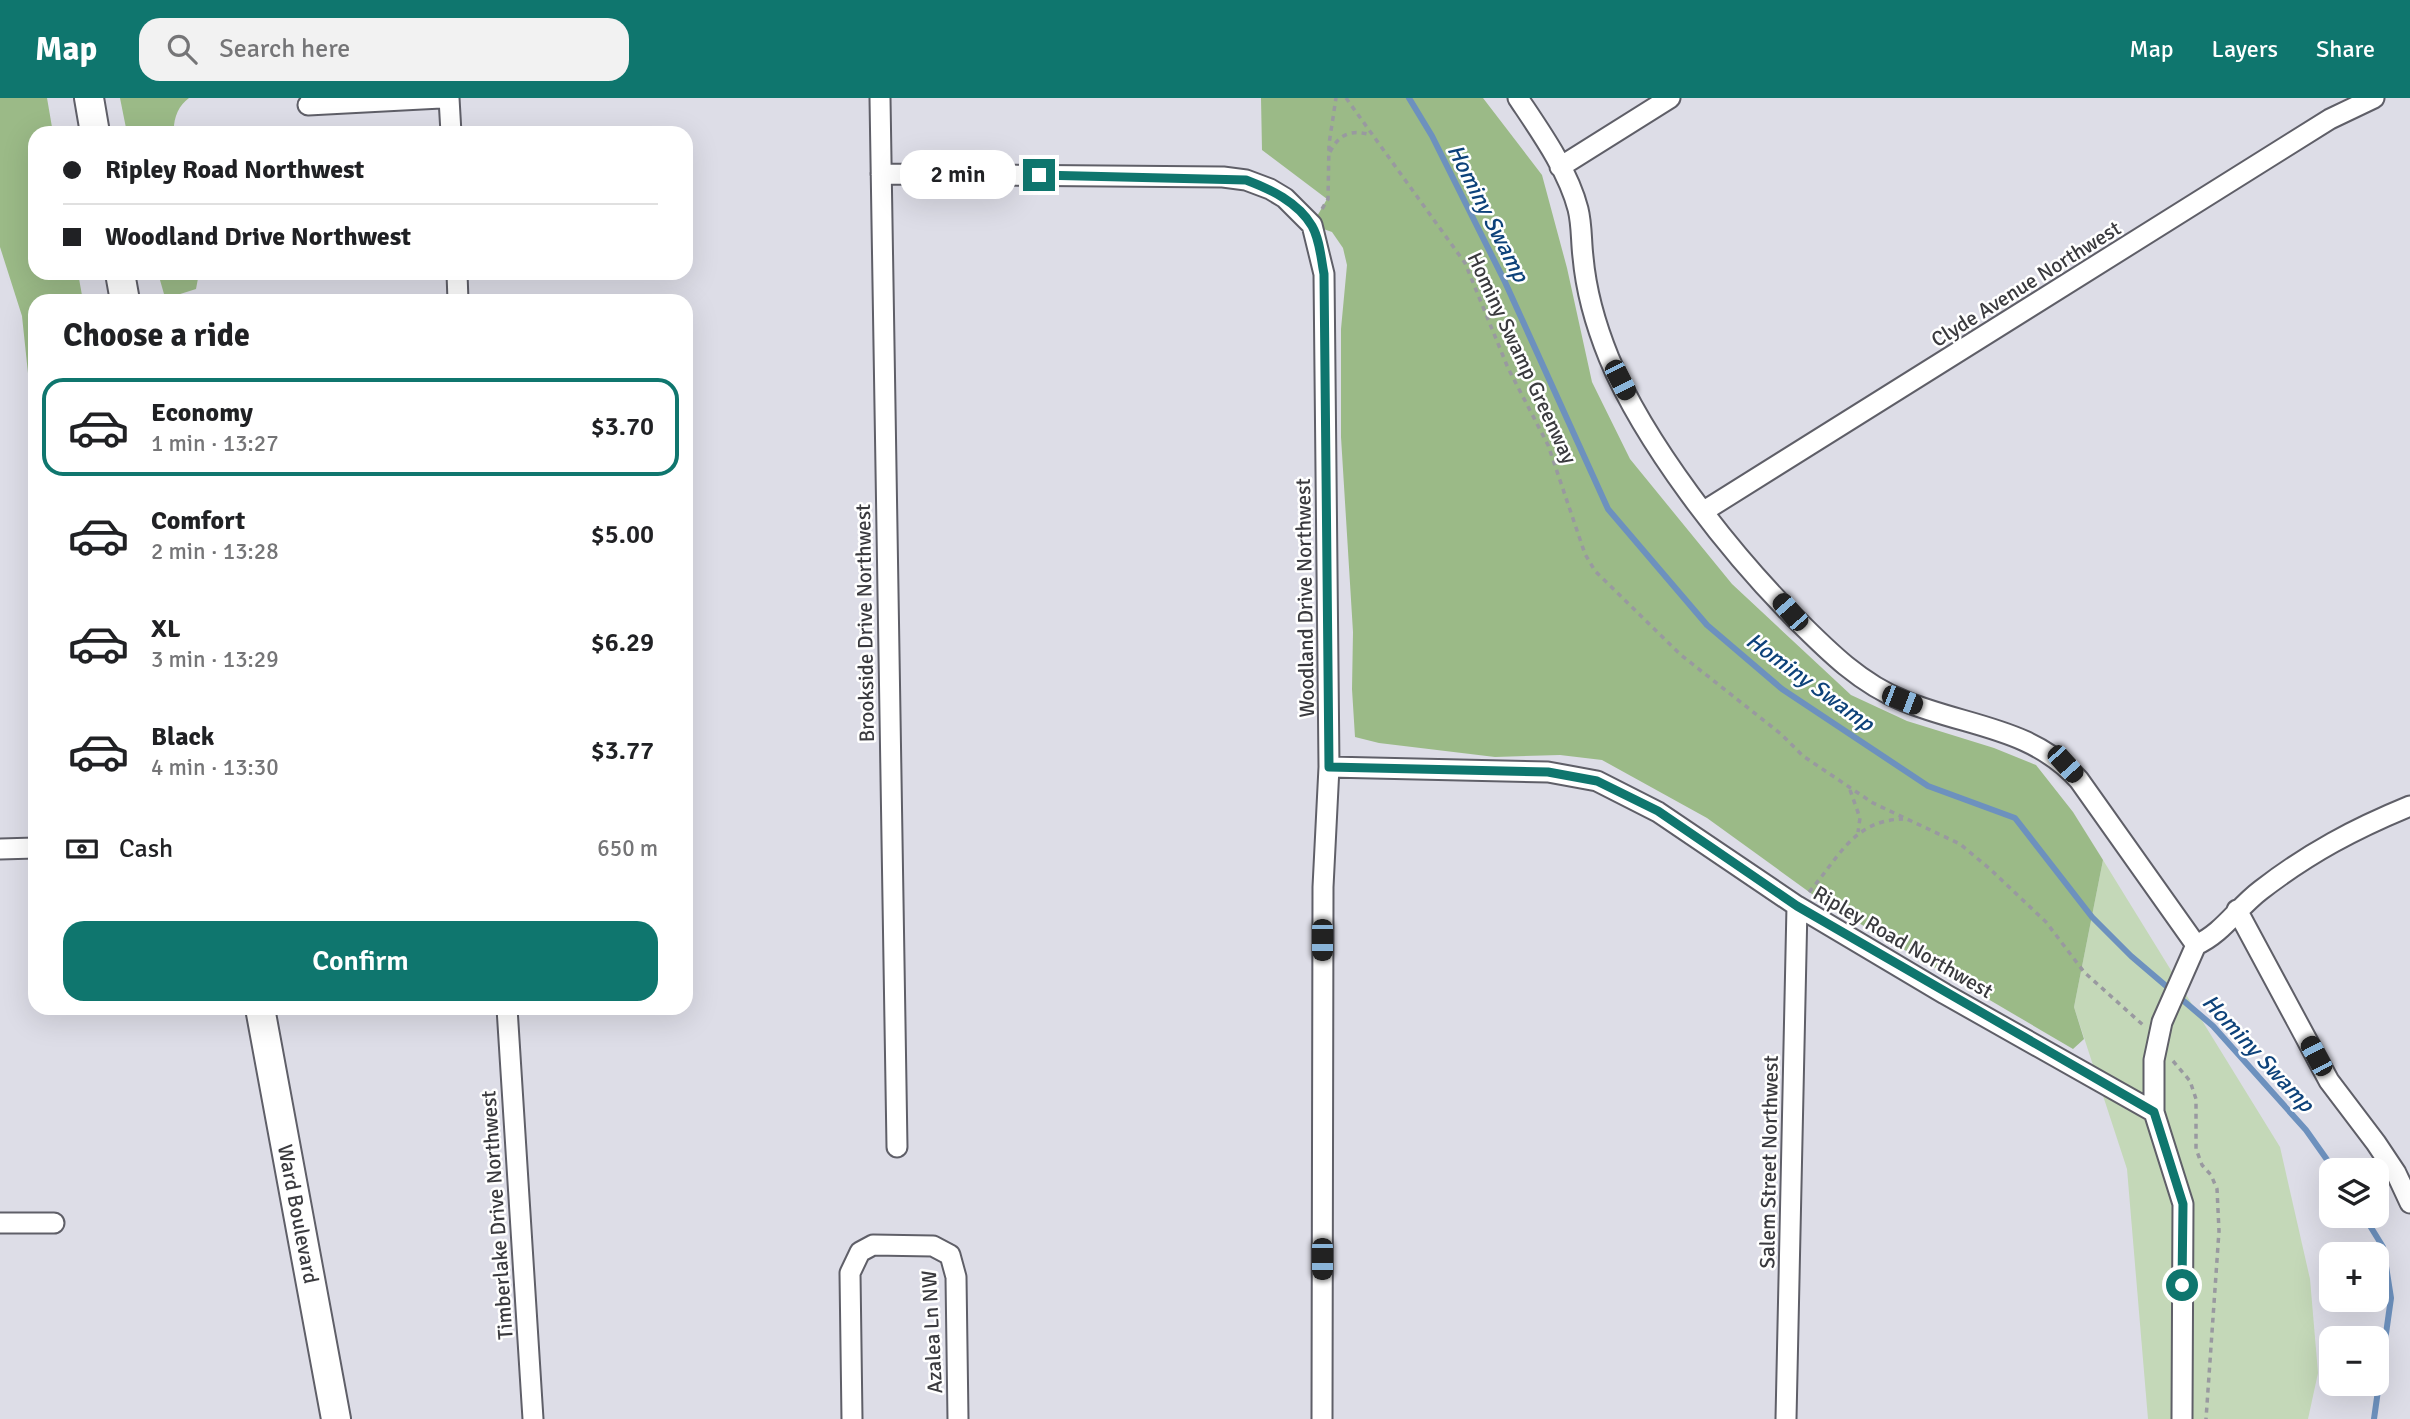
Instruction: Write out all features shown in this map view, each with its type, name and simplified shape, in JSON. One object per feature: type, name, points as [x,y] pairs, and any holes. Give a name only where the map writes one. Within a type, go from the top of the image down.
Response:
[{"type":"main road","points":[[89,98],[94,126]]},
{"type":"main road","name":"Ward Boulevard","points":[[261,1015],[336,1419]]},
{"type":"street","points":[[308,105],[441,98]]},
{"type":"street","points":[[449,98],[451,126]]},
{"type":"street","name":"Brookside Drive Northwest","points":[[880,98],[897,1147]]},
{"type":"street","points":[[1518,98],[1560,167],[1578,209],[1588,296],[1609,358],[1642,422],[1704,511],[1790,612],[1840,662],[1869,683],[1932,712],[2026,741],[2065,764],[2080,780],[2196,945]]},
{"type":"street","points":[[1560,167],[1670,98]]},
{"type":"street","name":"Clyde Avenue Northwest","points":[[1704,511],[2330,119],[2374,98]]},
{"type":"street","points":[[881,174],[1246,180],[1285,198],[1312,225]]},
{"type":"street","name":"Woodland Drive Northwest","points":[[1312,225],[1324,274],[1329,767],[1323,887],[1322,1419]]},
{"type":"street","name":"Ripley Road Northwest","points":[[1329,767],[1548,772],[1597,781],[1658,811],[1797,906],[2154,1112]]},
{"type":"street","points":[[2182,1419],[2183,1204],[2154,1112],[2154,1060],[2164,1016],[2196,945],[2214,937],[2237,910],[2304,857],[2339,837],[2410,806]]},
{"type":"street","points":[[0,849],[28,848]]},
{"type":"street","name":"Salem Street Northwest","points":[[1786,1419],[1797,906]]},
{"type":"street","points":[[2237,910],[2329,1081],[2376,1143],[2396,1174],[2410,1203]]},
{"type":"street","name":"Timberlake Drive Northwest","points":[[507,1015],[533,1419]]},
{"type":"street","points":[[0,1223],[54,1223]]},
{"type":"street","name":"Azalea Ln NW","points":[[852,1419],[850,1273],[860,1252],[873,1245],[933,1246],[950,1255],[956,1278],[958,1419]]},
{"type":"path","points":[[1312,225],[1328,199],[1329,154],[1336,98]]},
{"type":"path","name":"Hominy Swamp Greenway","points":[[1346,98],[1465,263],[1508,368],[1548,445],[1585,554],[1595,571],[1704,675],[1781,734],[1803,756],[1850,788],[1905,819],[1960,844],[1999,876],[2046,922],[2084,972],[2144,1026]]},
{"type":"path","points":[[1329,154],[1336,141],[1345,133],[1359,131],[1373,135]]},
{"type":"path","points":[[1850,788],[1860,818],[1858,832]]},
{"type":"path","points":[[1797,906],[1858,832],[1888,819],[1905,819]]},
{"type":"green space","points":[[0,98],[47,98],[52,126],[28,126],[28,280],[79,280],[82,294],[28,294],[28,373],[22,316],[0,247]]},
{"type":"green space","points":[[120,98],[189,98],[177,113],[174,126],[126,126]]},
{"type":"green space","points":[[1261,98],[1483,98],[1542,175],[1567,268],[1592,382],[1630,459],[1732,584],[1851,695],[1907,721],[1994,748],[2036,765],[2073,812],[2103,860],[2074,1007],[2084,1039],[2073,1049],[1823,902],[1707,818],[1602,760],[1560,755],[1495,757],[1379,743],[1355,737],[1353,632],[1341,437],[1341,329],[1347,265],[1343,248],[1332,232],[1312,225],[1327,199],[1262,150]]},
{"type":"green space","points":[[160,280],[198,280],[196,289],[180,294],[164,294]]},
{"type":"green space","points":[[2103,860],[2280,1147],[2310,1279],[2318,1373],[2308,1419],[2148,1419],[2127,1169],[2074,1007]]},
{"type":"waterway","name":"Hominy Swamp","points":[[1409,98],[1432,136],[1505,282],[1608,509],[1707,625],[1782,689],[1928,786],[2015,818],[2092,917],[2131,956],[2213,1026],[2306,1130],[2326,1158]]},
{"type":"waterway","name":"Hominy Swamp","points":[[2371,1228],[2383,1247],[2391,1298],[2374,1419]]},
{"type":"route","points":[[1039,175],[1223,177],[1246,180],[1285,198],[1312,225],[1324,274],[1329,767],[1548,772],[1597,781],[1658,811],[1797,906],[1945,994],[2154,1112],[2183,1204],[2182,1285]]}]
